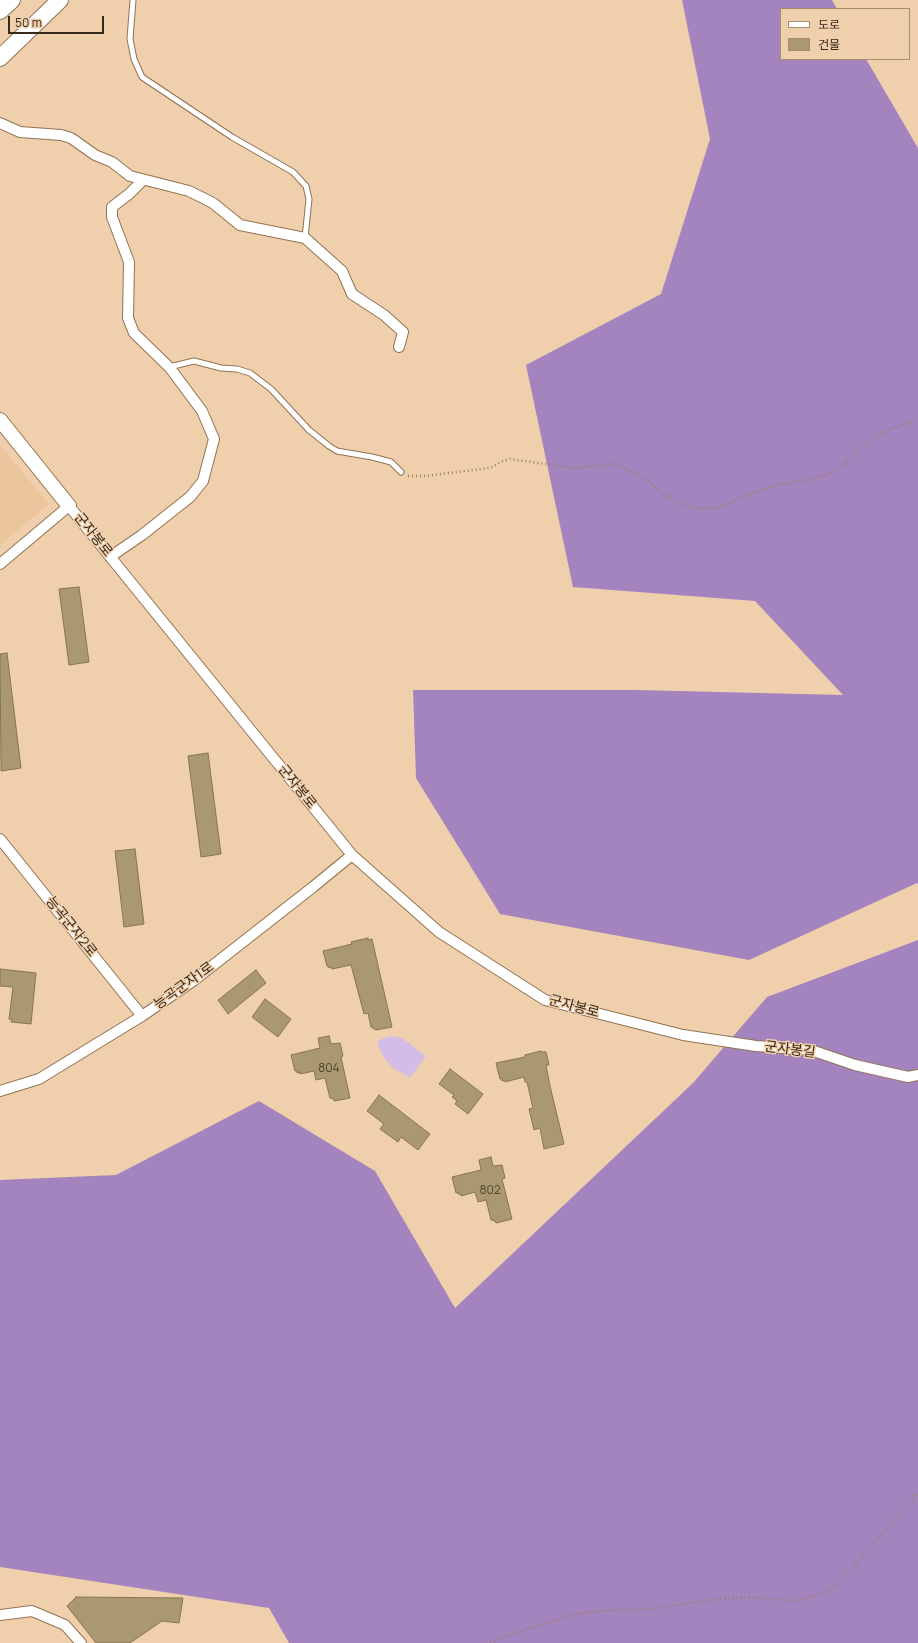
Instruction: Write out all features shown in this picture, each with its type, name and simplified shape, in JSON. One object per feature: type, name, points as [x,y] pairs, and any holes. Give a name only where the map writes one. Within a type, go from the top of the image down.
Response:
[{"type":"main road","points":[[0,11],[12,0]]},
{"type":"main road","points":[[0,58],[60,0]]},
{"type":"main road","name":"군자봉로","points":[[0,420],[69,506]]},
{"type":"street","points":[[0,123],[20,132],[61,135],[71,138],[95,154],[112,162],[130,176],[189,191],[213,203],[240,225],[305,238],[342,271],[352,294],[384,315],[403,332],[399,347]]},
{"type":"street","points":[[110,557],[142,535],[190,497],[203,481],[214,439],[202,411],[169,367],[134,333],[128,318],[129,262],[112,217],[112,207],[129,194],[143,180]]},
{"type":"street","points":[[0,564],[69,506]]},
{"type":"street","name":"군자봉로","points":[[69,506],[352,855],[439,932],[545,1000],[683,1035]]},
{"type":"street","name":"능곡군자2로","points":[[0,839],[142,1016]]},
{"type":"street","name":"능곡군자1로","points":[[0,1091],[39,1079],[142,1016],[193,982],[352,855]]},
{"type":"street","name":"군자봉길","points":[[683,1035],[756,1046],[811,1050],[855,1065],[908,1077],[918,1075]]},
{"type":"street","points":[[0,1615],[32,1611],[65,1625],[81,1643]]},
{"type":"lane","points":[[133,0],[130,39],[134,59],[142,77],[232,137],[293,172],[306,186],[309,199],[305,238]]},
{"type":"lane","points":[[169,367],[194,361],[250,373],[271,389],[309,430],[329,446],[337,451],[391,462],[401,472]]},
{"type":"path","points":[[401,472],[402,474],[409,476],[425,476],[492,467],[510,459],[573,468],[613,464],[636,474],[667,496],[682,504],[698,509],[713,509],[772,486],[825,476],[842,466],[868,441],[888,430],[918,420]]},
{"type":"path","points":[[490,1643],[510,1634],[577,1614],[652,1609],[714,1599],[750,1597],[796,1601],[823,1594],[838,1583],[866,1553],[918,1492]]},
{"type":"shaded area","points":[[682,0],[832,0],[836,8],[780,8],[780,60],[867,60],[918,148],[918,885],[917,883],[749,960],[500,914],[416,778],[413,690],[637,690],[843,695],[755,601],[573,587],[526,365],[661,294],[710,139]]},
{"type":"shaded area","points":[[0,445],[49,504],[0,545]]},
{"type":"shaded area","points":[[918,940],[918,1643],[289,1643],[269,1608],[0,1567],[0,1180],[116,1175],[259,1101],[375,1171],[455,1308],[693,1083],[767,997]]},
{"type":"shaded area","points":[[393,1036],[402,1038],[426,1056],[410,1078],[392,1067],[385,1059],[379,1048],[377,1042],[384,1038]]},
{"type":"building","points":[[79,587],[89,662],[69,665],[59,589]]},
{"type":"building","points":[[7,653],[21,768],[1,771],[0,654]]},
{"type":"building","points":[[208,753],[221,854],[201,857],[188,756]]},
{"type":"building","points":[[135,849],[144,924],[124,927],[115,851]]},
{"type":"building","points":[[368,938],[368,940],[372,939],[392,1027],[376,1030],[371,1027],[368,1013],[364,1014],[351,965],[332,969],[331,967],[329,968],[327,966],[323,951],[352,944],[351,942]]},
{"type":"building","points":[[0,969],[36,973],[31,1024],[11,1022],[12,1020],[9,1019],[13,987],[0,986]]},
{"type":"building","points":[[256,970],[266,983],[228,1014],[218,1000]]},
{"type":"building","points":[[265,999],[291,1019],[278,1037],[252,1017]]},
{"type":"building","points":[[329,1036],[331,1044],[340,1043],[343,1056],[341,1057],[350,1098],[334,1101],[334,1099],[330,1098],[325,1078],[316,1080],[314,1071],[300,1074],[300,1072],[297,1073],[297,1071],[295,1071],[291,1055],[320,1048],[318,1038]]},
{"type":"building","points":[[541,1051],[546,1052],[549,1065],[546,1065],[550,1086],[564,1144],[544,1149],[540,1128],[534,1130],[529,1109],[533,1108],[527,1082],[525,1082],[524,1077],[505,1082],[505,1080],[502,1081],[502,1079],[500,1079],[496,1063],[525,1057],[525,1055]]},
{"type":"building","points":[[450,1069],[483,1094],[468,1114],[455,1104],[457,1101],[452,1097],[454,1095],[439,1084]]},
{"type":"building","points":[[379,1095],[430,1134],[418,1150],[401,1137],[398,1142],[380,1129],[384,1124],[367,1111]]},
{"type":"building","points":[[491,1157],[493,1166],[502,1165],[505,1178],[502,1179],[512,1219],[496,1223],[495,1221],[491,1220],[486,1200],[478,1202],[475,1192],[461,1196],[458,1192],[456,1193],[452,1177],[481,1170],[479,1160]]},
{"type":"building","points":[[76,1597],[183,1598],[179,1623],[162,1621],[130,1643],[96,1643],[67,1606]]}]
